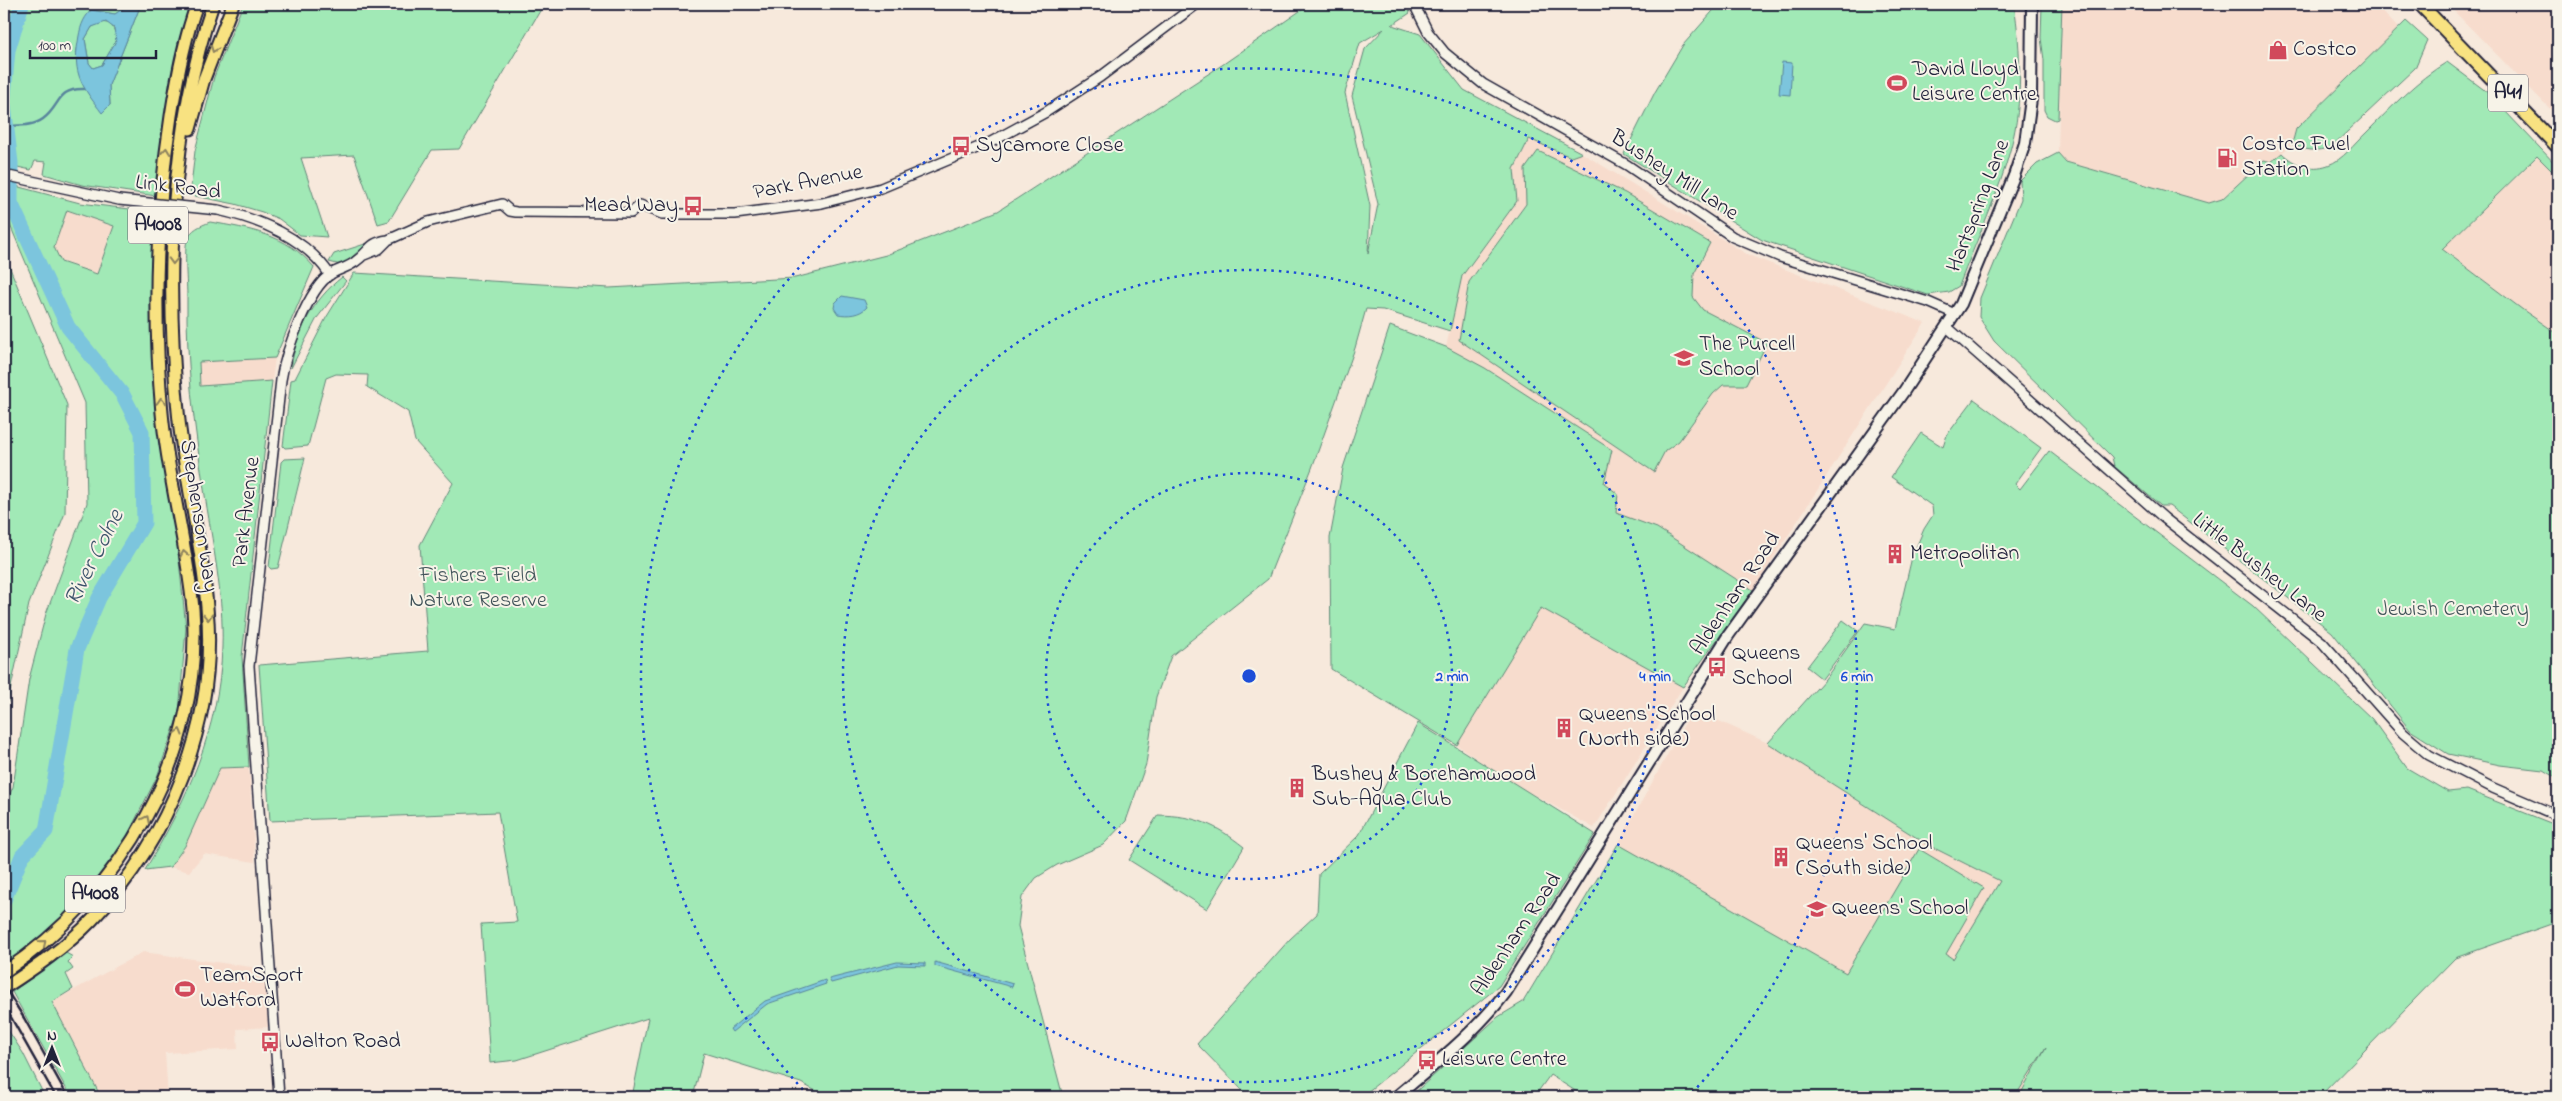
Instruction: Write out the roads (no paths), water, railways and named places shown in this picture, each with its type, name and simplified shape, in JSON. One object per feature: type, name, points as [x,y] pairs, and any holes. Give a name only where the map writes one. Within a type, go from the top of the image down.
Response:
[{"type":"highway","name":"A41","points":[[2420,4],[2558,147]]},
{"type":"main road","name":"Stephenson Way","points":[[4,972],[58,930],[94,894],[119,863],[138,834],[162,786],[185,710],[192,658],[192,608],[166,449],[159,374],[156,292],[158,226],[167,143],[177,80],[197,4]]},
{"type":"main road","name":"Stephenson Way","points":[[4,988],[31,971],[74,937],[108,902],[131,874],[172,802],[189,757],[201,713],[208,662],[208,608],[182,448],[173,333],[173,253],[182,132],[192,81],[214,4]]},
{"type":"main road","name":"Stephenson Way","points":[[180,160],[204,78],[232,4]]},
{"type":"main road","name":"Hartspring Lane","points":[[1948,327],[2014,176],[2025,143],[2031,99],[2032,4]]},
{"type":"main road","name":"Aldenham Road","points":[[1396,1097],[1457,1044],[1492,1010],[1506,992],[1728,636],[1948,327]]},
{"type":"street","name":"Park Avenue","points":[[279,1097],[249,650],[284,364],[298,324],[316,292],[330,275],[344,269],[363,255],[374,242],[388,240],[428,222],[502,204],[510,211],[516,212],[631,213],[640,205],[662,214],[735,214],[822,204],[881,188],[937,166],[1026,124],[1100,77],[1197,4]]},
{"type":"street","name":"Bushey Mill Lane","points":[[1414,4],[1428,32],[1446,53],[1483,84],[1627,165],[1733,237],[1780,257],[1928,302],[1955,314]]},
{"type":"street","name":"Link Road","points":[[4,175],[119,200],[218,210],[254,220],[292,239],[321,261],[330,275]]},
{"type":"street","name":"Little Bushey Lane","points":[[1948,327],[2164,518],[2322,642],[2398,727],[2429,754],[2492,788],[2558,816]]},
{"type":"water","points":[[130,4],[141,4],[109,85],[110,105],[102,113],[84,88],[78,72],[78,42],[82,24],[91,10],[115,14]],"holes":[[[106,22],[114,28],[116,41],[102,65],[93,68],[89,63],[85,39],[92,27]]]},
{"type":"water","points":[[1782,62],[1792,63],[1790,95],[1779,94]]},
{"type":"water","points":[[842,296],[864,300],[867,307],[861,312],[854,314],[838,314],[834,308],[835,303]]},
{"type":"water","points":[[897,962],[925,963],[925,966],[898,965],[831,983],[829,979]]},
{"type":"water","points":[[935,962],[1013,984],[1012,987],[935,966]]},
{"type":"water","points":[[825,980],[826,984],[767,1004],[732,1032],[730,1029],[765,1001]]},
{"type":"waterway","name":"River Colne","points":[[4,95],[8,50],[22,4]]},
{"type":"waterway","points":[[5,126],[39,122],[49,114],[68,91],[84,89]]},
{"type":"waterway","name":"River Colne","points":[[4,106],[11,163],[11,203],[68,327],[123,395],[142,432],[144,523],[99,598],[77,649],[46,831],[22,856],[4,900]]},
{"type":"railway","points":[[4,986],[68,1097]]},
{"type":"railway","points":[[4,1005],[56,1097]]},
{"type":"place","name":"Costco","points":[[2278,50]]},
{"type":"place","name":"David Lloyd Leisure Centre","points":[[1897,83]]},
{"type":"place","name":"Sycamore Close","points":[[961,146]]},
{"type":"place","name":"Costco Fuel Station","points":[[2227,158]]},
{"type":"place","name":"Mead Way","points":[[693,206]]},
{"type":"place","name":"The Purcell School","points":[[1684,358]]},
{"type":"place","name":"Metropolitan","points":[[1895,554]]},
{"type":"place","name":"Queens School","points":[[1717,667]]},
{"type":"place","name":"Queens' School (North side)","points":[[1564,728]]},
{"type":"place","name":"Bushey & Borehamwood Sub-Aqua Club","points":[[1297,788]]},
{"type":"place","name":"Queens' School (South side)","points":[[1781,857]]},
{"type":"place","name":"Queens' School","points":[[1817,909]]},
{"type":"place","name":"TeamSport Watford","points":[[185,989]]},
{"type":"place","name":"Walton Road","points":[[270,1042]]},
{"type":"place","name":"Leisure Centre","points":[[1427,1060]]},
{"type":"park label","name":"Fishers Field Nature Reserve","points":[[478,588]]},
{"type":"park label","name":"Jewish Cemetery","points":[[2453,610]]}]
